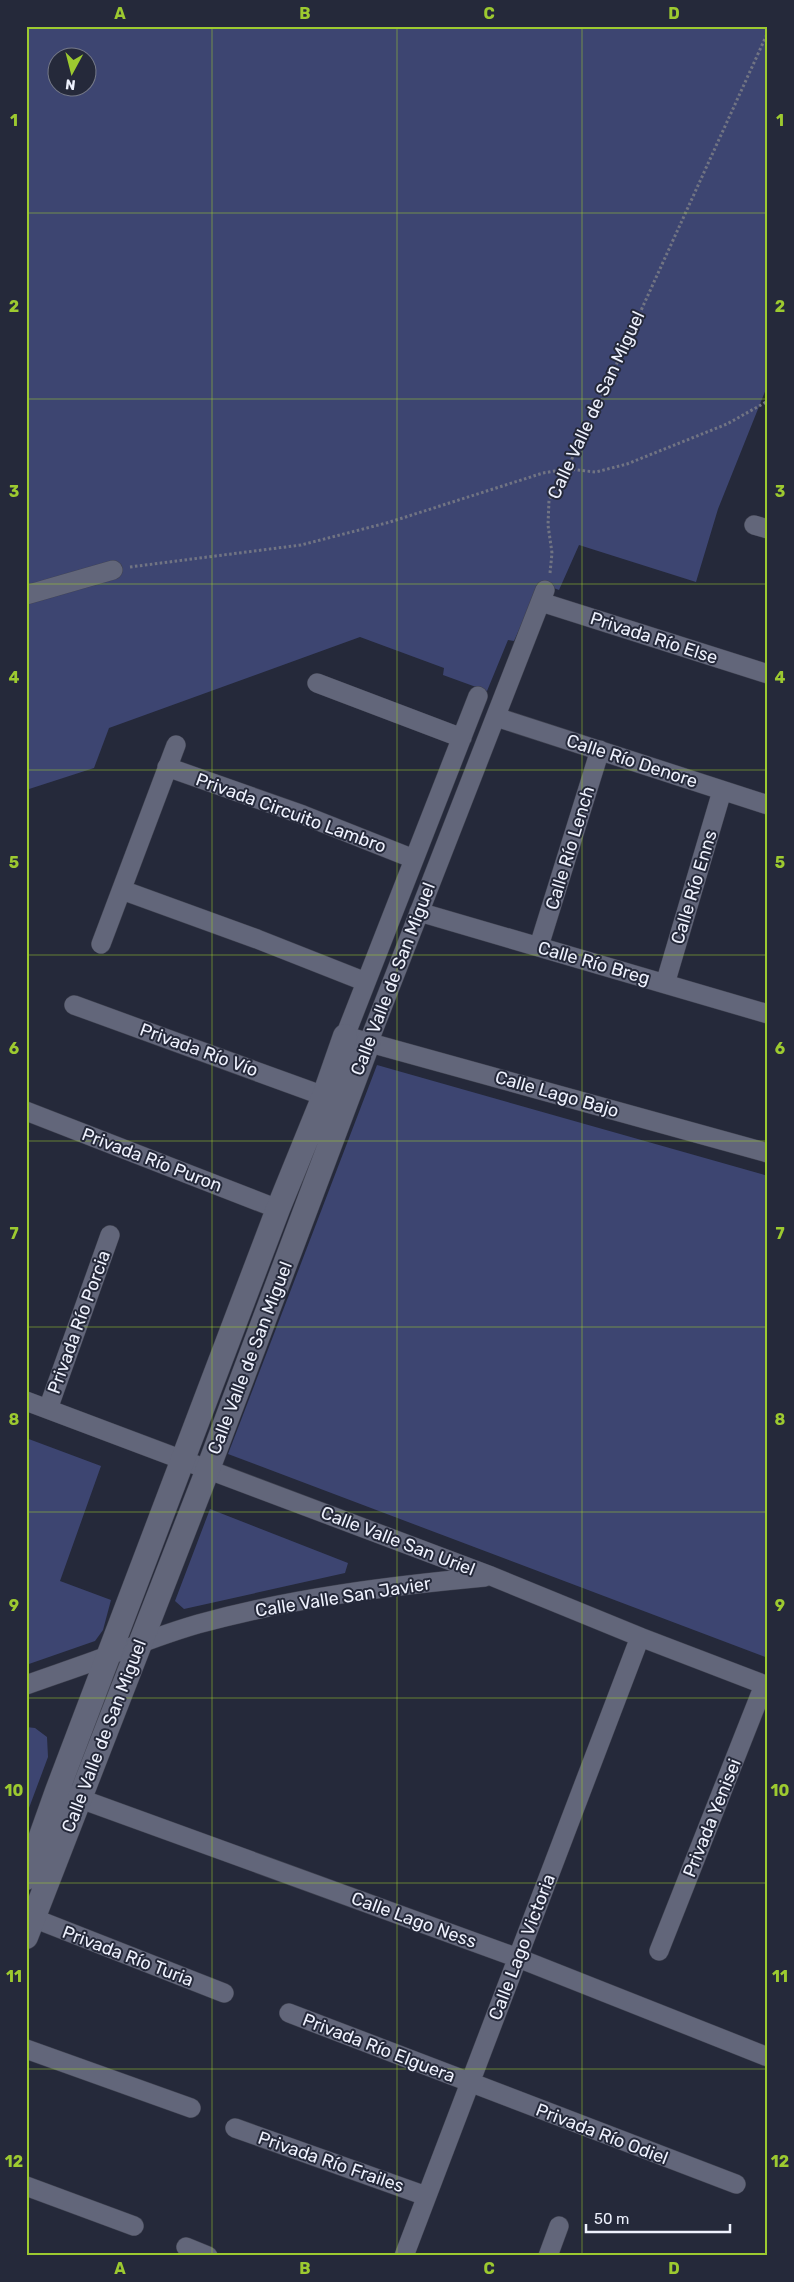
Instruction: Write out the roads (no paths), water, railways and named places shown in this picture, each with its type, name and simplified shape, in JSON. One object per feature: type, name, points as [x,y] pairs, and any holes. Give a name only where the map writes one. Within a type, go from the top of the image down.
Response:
[{"type":"street","points":[[26,595],[114,570]]},
{"type":"street","name":"Privada Río Else","points":[[543,596],[768,674]]},
{"type":"street","name":"Calle Valle de San Miguel","points":[[26,1878],[141,1642],[369,1041],[543,596]]},
{"type":"street","points":[[317,684],[462,738]]},
{"type":"street","name":"Calle Valle de San Miguel","points":[[30,1928],[110,1656],[278,1209],[324,1096],[345,1036],[478,696]]},
{"type":"street","name":"Calle Río Denore","points":[[496,717],[768,805]]},
{"type":"street","points":[[101,944],[166,767],[176,745]]},
{"type":"street","name":"Calle Río Lench","points":[[539,946],[600,750]]},
{"type":"street","name":"Privada Circuito Lambro","points":[[166,767],[303,815],[414,859]]},
{"type":"street","name":"Calle Río Enns","points":[[665,984],[722,791]]},
{"type":"street","points":[[122,890],[257,939],[366,982]]},
{"type":"street","name":"Calle Río Breg","points":[[419,912],[768,1014]]},
{"type":"street","name":"Privada Río Vío","points":[[74,1005],[324,1096]]},
{"type":"street","name":"Calle Lago Bajo","points":[[345,1036],[369,1041],[768,1153]]},
{"type":"street","name":"Privada Río Puron","points":[[26,1110],[278,1209]]},
{"type":"street","name":"Privada Río Porcia","points":[[48,1409],[110,1235]]},
{"type":"street","name":"Calle Valle San Uriel","points":[[26,1401],[491,1576],[640,1637],[766,1685]]},
{"type":"street","name":"Calle Valle San Javier","points":[[26,1685],[110,1656],[141,1642],[197,1624],[283,1603],[390,1586],[491,1576]]},
{"type":"street","name":"Calle Lago Victoria","points":[[404,2256],[640,1637]]},
{"type":"street","name":"Privada Yenisei","points":[[659,1951],[766,1685]]},
{"type":"street","name":"Calle Lago Ness","points":[[68,1794],[518,1958],[768,2057]]},
{"type":"street","name":"Privada Río Turia","points":[[30,1928],[224,1992]]},
{"type":"street","name":"Privada Río Elguera","points":[[289,2013],[469,2083]]},
{"type":"street","points":[[26,2049],[191,2108]]},
{"type":"street","name":"Privada Río Odiel","points":[[469,2083],[736,2184]]},
{"type":"street","name":"Privada Río Frailes","points":[[234,2128],[426,2196]]},
{"type":"street","points":[[26,2186],[134,2226]]},
{"type":"street","points":[[548,2256],[559,2226]]},
{"type":"street","points":[[186,2248],[208,2256]]}]
